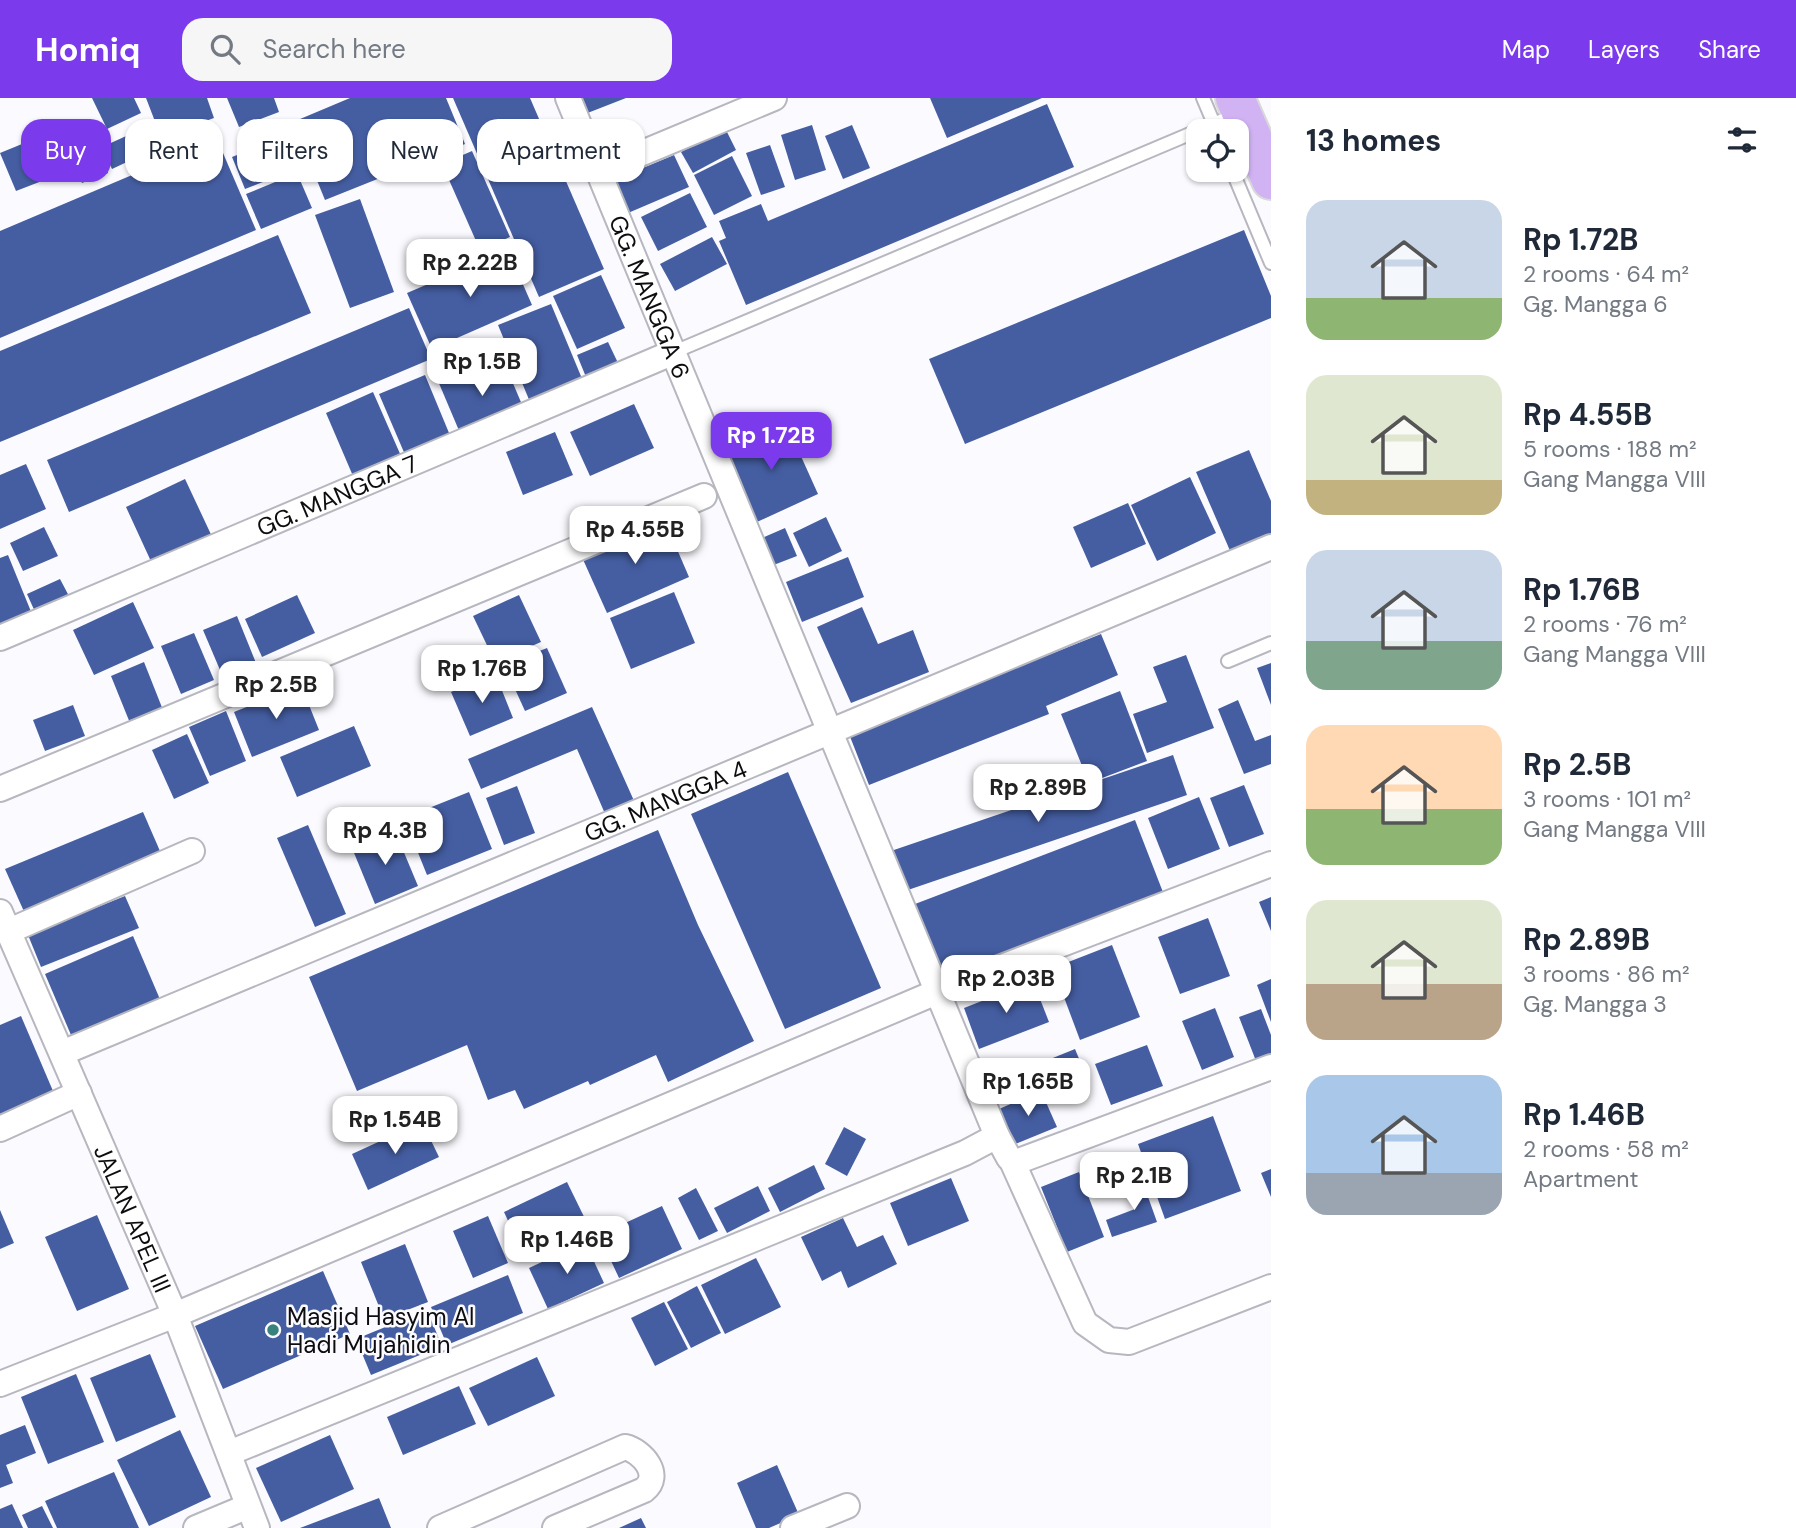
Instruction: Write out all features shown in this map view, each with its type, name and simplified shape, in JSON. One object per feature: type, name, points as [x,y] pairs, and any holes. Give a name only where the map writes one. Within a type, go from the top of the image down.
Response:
[{"type":"highway","points":[[1227,116],[1271,180]]},
{"type":"street","name":"GG. MANGGA 6","points":[[568,98],[577,119]]},
{"type":"street","points":[[645,152],[774,98]]},
{"type":"street","name":"GG. MANGGA 6","points":[[604,182],[997,1136],[1012,1161],[1085,1323],[1109,1340],[1129,1342],[1271,1287]]},
{"type":"street","name":"GG. MANGGA 7","points":[[0,638],[674,352]]},
{"type":"street","points":[[0,789],[704,496]]},
{"type":"street","name":"GG. MANGGA 4","points":[[62,1053],[1271,547]]},
{"type":"street","points":[[4,921],[192,851]]},
{"type":"street","points":[[0,1384],[175,1315],[939,991],[1271,864]]},
{"type":"street","name":"JALAN APEL III","points":[[4,921],[175,1315],[257,1528]]},
{"type":"street","points":[[1012,1161],[1271,1067]]},
{"type":"street","points":[[0,1129],[79,1093]]},
{"type":"street","points":[[229,1453],[965,1153],[997,1136]]},
{"type":"street","points":[[440,1528],[475,1521],[625,1447],[638,1450],[645,1459],[652,1478],[650,1485],[555,1528]]},
{"type":"street","points":[[793,1528],[847,1506]]},
{"type":"street","points":[[197,1528],[239,1510]]},
{"type":"lane","points":[[1203,98],[1227,116]]},
{"type":"lane","points":[[674,352],[1227,116]]},
{"type":"lane","points":[[1237,182],[1271,263]]},
{"type":"lane","points":[[1228,661],[1271,643]]},
{"type":"building","points":[[92,98],[134,98],[141,113],[111,127],[111,119],[102,119]]},
{"type":"building","points":[[146,98],[207,98],[214,118],[211,119],[154,119]]},
{"type":"building","points":[[227,98],[274,98],[279,112],[260,119],[237,119],[237,122]]},
{"type":"building","points":[[350,98],[446,98],[455,119],[367,119],[367,182],[370,182],[325,200],[318,182],[353,182],[353,119],[300,119]]},
{"type":"building","points":[[453,98],[530,98],[539,119],[477,119],[477,154]]},
{"type":"building","points":[[579,98],[626,98],[585,114]]},
{"type":"building","points":[[930,98],[1042,98],[947,138]]},
{"type":"building","points":[[1047,104],[1074,167],[746,305],[719,241],[726,238],[719,221],[761,204],[768,221]]},
{"type":"building","points":[[812,125],[826,170],[795,180],[781,135]]},
{"type":"building","points":[[852,125],[870,168],[843,179],[825,136]]},
{"type":"building","points":[[725,128],[736,150],[693,173],[681,152]]},
{"type":"building","points":[[125,137],[125,163],[112,169],[111,167],[111,143]]},
{"type":"building","points":[[21,144],[21,182],[39,182],[16,191],[0,153]]},
{"type":"building","points":[[770,145],[785,187],[761,195],[746,153]]},
{"type":"building","points":[[472,151],[477,162],[477,182],[486,182],[510,237],[480,250],[450,182],[463,182],[463,155]]},
{"type":"building","points":[[223,153],[256,230],[0,338],[0,231],[125,178],[125,182],[223,182]]},
{"type":"building","points":[[237,155],[237,169],[232,157]]},
{"type":"building","points":[[674,155],[689,187],[628,213],[615,182],[645,182],[645,167]]},
{"type":"building","points":[[732,156],[752,196],[714,215],[694,175]]},
{"type":"building","points":[[242,182],[263,182],[245,189]]},
{"type":"building","points":[[275,182],[301,182],[312,208],[261,229],[246,194]]},
{"type":"building","points":[[489,182],[566,182],[604,269],[539,297]]},
{"type":"building","points":[[690,193],[707,227],[658,251],[641,217]]},
{"type":"building","points":[[360,199],[394,292],[350,308],[315,215]]},
{"type":"building","points":[[1244,230],[1271,296],[1271,318],[965,444],[929,359]]},
{"type":"building","points":[[278,235],[311,313],[0,442],[0,351]]},
{"type":"building","points":[[712,237],[727,264],[675,291],[660,264]]},
{"type":"building","points":[[508,250],[532,305],[432,349],[407,293]]},
{"type":"building","points":[[601,275],[625,328],[577,349],[553,296]]},
{"type":"building","points":[[551,304],[583,381],[530,402],[498,325]]},
{"type":"building","points":[[409,308],[431,359],[69,512],[47,460]]},
{"type":"building","points":[[608,342],[618,363],[586,377],[577,355]]},
{"type":"building","points":[[501,355],[526,414],[463,440],[438,381]]},
{"type":"building","points":[[425,375],[454,445],[409,464],[379,394]]},
{"type":"building","points":[[373,392],[401,456],[353,476],[326,413]]},
{"type":"building","points":[[634,404],[654,448],[590,476],[570,432]]},
{"type":"building","points":[[786,423],[818,494],[757,522],[725,450]]},
{"type":"building","points":[[555,432],[573,475],[523,495],[506,452]]},
{"type":"building","points":[[1249,450],[1271,501],[1271,536],[1231,553],[1196,472]]},
{"type":"building","points":[[26,464],[46,509],[0,529],[0,475]]},
{"type":"building","points":[[1190,477],[1216,533],[1157,561],[1131,505]]},
{"type":"building","points":[[185,479],[215,543],[155,570],[126,507]]},
{"type":"building","points":[[1128,503],[1146,544],[1091,568],[1073,527]]},
{"type":"building","points":[[826,517],[842,551],[809,567],[793,533]]},
{"type":"building","points":[[664,519],[689,577],[607,613],[581,555]]},
{"type":"building","points":[[44,527],[58,556],[23,571],[10,543]]},
{"type":"building","points":[[785,528],[797,556],[771,566],[760,539]]},
{"type":"building","points":[[8,555],[34,619],[0,633],[0,558]]},
{"type":"building","points":[[848,557],[864,597],[802,622],[786,582]]},
{"type":"building","points":[[60,579],[70,598],[36,614],[27,594]]},
{"type":"building","points":[[674,592],[695,643],[631,669],[610,618]]},
{"type":"building","points":[[297,595],[315,633],[262,657],[245,619]]},
{"type":"building","points":[[519,595],[541,642],[495,662],[473,616]]},
{"type":"building","points":[[133,602],[154,648],[94,675],[73,630]]},
{"type":"building","points":[[862,607],[878,644],[913,630],[929,672],[851,703],[817,627]]},
{"type":"building","points":[[237,616],[256,663],[223,677],[203,630]]},
{"type":"building","points":[[194,633],[214,680],[181,694],[161,646]]},
{"type":"building","points":[[1101,634],[1118,675],[1046,706],[1049,714],[869,785],[849,734]]},
{"type":"building","points":[[547,648],[567,693],[525,711],[504,665]]},
{"type":"building","points":[[1186,655],[1214,728],[1147,753],[1133,714],[1167,702],[1153,667]]},
{"type":"building","points":[[144,662],[163,710],[130,723],[111,676]]},
{"type":"building","points":[[1271,663],[1271,705],[1257,668]]},
{"type":"building","points":[[495,673],[513,718],[470,736],[451,692]]},
{"type":"building","points":[[301,685],[319,730],[252,757],[234,712]]},
{"type":"building","points":[[1120,691],[1147,761],[1089,783],[1061,714]]},
{"type":"building","points":[[1238,700],[1255,741],[1271,735],[1271,764],[1244,774],[1218,709]]},
{"type":"building","points":[[73,705],[85,736],[45,751],[33,720]]},
{"type":"building","points":[[592,707],[635,803],[606,816],[577,749],[481,789],[468,759]]},
{"type":"building","points":[[226,711],[246,761],[210,776],[189,727]]},
{"type":"building","points":[[354,726],[371,766],[297,797],[280,757]]},
{"type":"building","points":[[187,734],[209,783],[174,799],[152,750]]},
{"type":"building","points":[[1173,755],[1187,795],[902,892],[888,852]]},
{"type":"building","points":[[788,772],[881,988],[785,1029],[691,814]]},
{"type":"building","points":[[1244,785],[1264,834],[1229,847],[1210,798]]},
{"type":"building","points":[[517,786],[535,833],[504,845],[486,798]]},
{"type":"building","points":[[469,792],[492,849],[427,875],[404,818]]},
{"type":"building","points":[[1199,797],[1220,849],[1168,869],[1148,818]]},
{"type":"building","points":[[143,812],[163,858],[26,916],[5,869]]},
{"type":"building","points":[[1135,820],[1166,900],[946,984],[915,904]]},
{"type":"building","points":[[308,825],[346,914],[315,927],[277,838]]},
{"type":"building","points":[[658,830],[698,925],[754,1041],[668,1082],[656,1055],[590,1085],[588,1081],[524,1109],[515,1090],[488,1100],[467,1045],[357,1091],[309,977]]},
{"type":"building","points":[[395,831],[418,886],[375,904],[352,848]]},
{"type":"building","points":[[125,896],[139,928],[41,967],[28,935]]},
{"type":"building","points":[[1271,897],[1271,931],[1259,902]]},
{"type":"building","points":[[1208,918],[1230,976],[1180,994],[1158,937]]},
{"type":"building","points":[[133,936],[162,1004],[74,1042],[45,974]]},
{"type":"building","points":[[1112,945],[1140,1017],[1080,1040],[1053,968]]},
{"type":"building","points":[[1271,979],[1271,1022],[1257,985]]},
{"type":"building","points":[[1033,981],[1049,1022],[979,1049],[964,1008]]},
{"type":"building","points":[[1215,1008],[1234,1057],[1202,1070],[1182,1021]]},
{"type":"building","points":[[1261,1009],[1271,1035],[1271,1055],[1256,1061],[1239,1017]]},
{"type":"building","points":[[21,1016],[53,1091],[0,1114],[0,1025]]},
{"type":"building","points":[[1147,1045],[1163,1086],[1111,1105],[1095,1064]]},
{"type":"building","points":[[1075,1049],[1087,1078],[1050,1093],[1038,1064]]},
{"type":"building","points":[[1041,1091],[1057,1127],[1013,1145],[999,1109]]},
{"type":"building","points":[[1213,1116],[1241,1191],[1165,1219],[1138,1144]]},
{"type":"building","points":[[422,1122],[439,1157],[368,1190],[352,1154]]},
{"type":"building","points":[[844,1127],[866,1139],[847,1176],[825,1164]]},
{"type":"building","points":[[814,1165],[825,1189],[780,1212],[768,1188]]},
{"type":"building","points":[[1271,1169],[1271,1197],[1261,1173]]},
{"type":"building","points":[[1079,1172],[1104,1237],[1067,1252],[1041,1187]]},
{"type":"building","points":[[951,1178],[969,1221],[908,1246],[890,1203]]},
{"type":"building","points":[[1142,1180],[1157,1222],[1112,1237],[1106,1220],[1135,1209],[1127,1185]]},
{"type":"building","points":[[567,1182],[591,1231],[527,1262],[504,1212]]},
{"type":"building","points":[[758,1186],[770,1211],[727,1233],[714,1208]]},
{"type":"building","points":[[696,1188],[718,1231],[699,1240],[678,1198]]},
{"type":"building","points":[[662,1206],[682,1249],[619,1278],[599,1235]]},
{"type":"building","points":[[0,1210],[14,1243],[0,1249]]},
{"type":"building","points":[[97,1215],[129,1289],[77,1311],[45,1237]]},
{"type":"building","points":[[488,1216],[508,1263],[473,1278],[453,1231]]},
{"type":"building","points":[[843,1218],[857,1247],[883,1235],[897,1264],[848,1288],[841,1271],[822,1281],[801,1237]]},
{"type":"building","points":[[585,1242],[604,1283],[548,1309],[529,1268]]},
{"type":"building","points":[[405,1244],[428,1302],[384,1319],[361,1262]]},
{"type":"building","points":[[756,1258],[781,1307],[725,1334],[701,1285]]},
{"type":"building","name":"Masjid Hasyim Al Hadi Mujahidin","points":[[323,1271],[350,1334],[223,1389],[195,1326]]},
{"type":"building","points":[[508,1275],[523,1313],[447,1345],[431,1307]]},
{"type":"building","points":[[697,1286],[721,1333],[691,1348],[667,1302]]},
{"type":"building","points":[[664,1302],[688,1349],[655,1366],[631,1318]]},
{"type":"building","points":[[427,1310],[442,1346],[371,1375],[356,1339]]},
{"type":"building","points":[[150,1354],[176,1417],[116,1442],[90,1378]]},
{"type":"building","points":[[537,1357],[555,1396],[488,1426],[469,1388]]},
{"type":"building","points":[[76,1374],[104,1442],[48,1464],[21,1397]]},
{"type":"building","points":[[459,1386],[476,1424],[403,1455],[387,1417]]},
{"type":"building","points":[[25,1425],[36,1453],[6,1465],[13,1483],[0,1488],[0,1435]]},
{"type":"building","points":[[180,1430],[211,1497],[149,1526],[117,1460]]},
{"type":"building","points":[[330,1435],[354,1489],[281,1522],[256,1468]]},
{"type":"building","points":[[777,1465],[799,1515],[769,1528],[756,1528],[737,1483]]},
{"type":"building","points":[[114,1472],[139,1528],[57,1528],[45,1501]]},
{"type":"building","points":[[379,1498],[391,1528],[300,1528]]},
{"type":"building","points":[[12,1504],[23,1528],[0,1528],[0,1509]]},
{"type":"building","points":[[42,1506],[53,1528],[28,1528],[22,1515]]},
{"type":"building","points":[[641,1518],[646,1528],[619,1528]]},
{"type":"place","name":"Masjid Hasyim Al Hadi Mujahidin","points":[[273,1330]]}]
